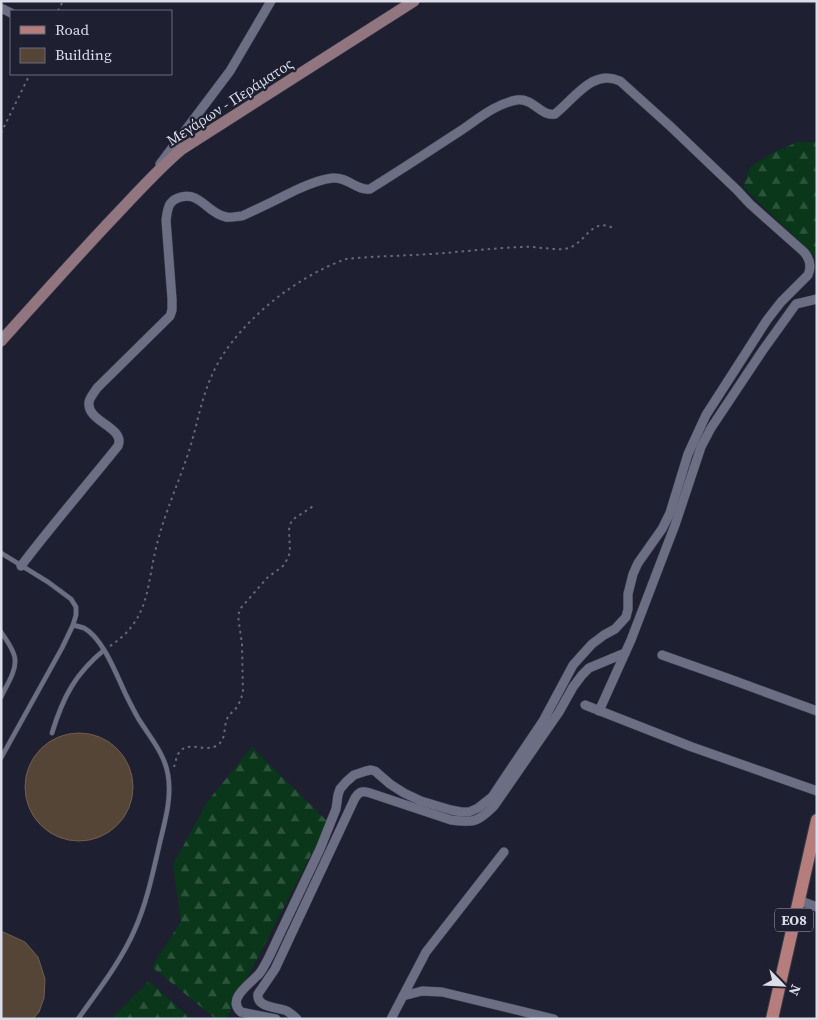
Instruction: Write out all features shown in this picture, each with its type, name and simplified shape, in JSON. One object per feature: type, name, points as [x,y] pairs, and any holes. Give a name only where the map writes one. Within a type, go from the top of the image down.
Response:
[{"type":"main road","name":"Μεγάρων - Περάματος","points":[[1,341],[75,259],[182,148],[414,1]]},
{"type":"main road","name":"ΕΟ8","points":[[772,1019],[817,820]]},
{"type":"street","points":[[146,184],[230,71],[271,1]]},
{"type":"street","points":[[21,566],[120,442],[119,436],[92,413],[89,402],[97,388],[170,316],[172,299],[166,220],[170,203],[180,197],[195,198],[210,210],[226,217],[234,217],[324,179],[340,178],[365,190],[370,189],[480,116],[494,109],[517,100],[524,100],[531,102],[545,113],[555,114],[592,81],[600,78],[614,78],[620,81],[670,126],[809,258],[811,264],[808,275],[781,302],[706,415],[688,454],[670,513],[633,574],[628,594],[626,617],[616,629],[604,635],[586,650],[573,665],[543,721],[492,797],[474,810],[461,812],[451,810],[421,801],[404,793],[371,770],[354,775],[340,788],[336,809],[320,849],[269,957],[261,972],[243,989],[236,1000],[237,1008],[241,1012],[276,1019]]},
{"type":"street","points":[[599,711],[625,653],[675,526],[701,447],[711,428],[796,304],[817,299]]},
{"type":"street","points":[[296,1019],[287,1011],[259,1002],[258,994],[275,969],[359,792],[370,792],[451,820],[475,821],[483,817],[494,806],[559,712],[582,675],[589,668],[625,653]]},
{"type":"street","points":[[662,655],[817,712]]},
{"type":"street","points":[[585,705],[692,747],[817,791]]},
{"type":"street","points":[[391,1019],[426,952],[504,852]]},
{"type":"street","points":[[798,900],[817,906]]},
{"type":"street","points":[[403,996],[422,991],[442,992],[554,1019]]},
{"type":"lane","points":[[1,553],[48,582],[71,599],[76,607],[73,625],[1,758]]},
{"type":"lane","points":[[73,625],[85,629],[92,635],[110,660],[137,717],[164,762],[168,774],[169,792],[153,873],[135,929],[126,948],[78,1019]]},
{"type":"lane","points":[[1,632],[16,659],[14,670],[1,697]]},
{"type":"lane","points":[[52,733],[62,705],[74,682],[82,670],[104,650]]},
{"type":"path","points":[[1,134],[30,75]]},
{"type":"path","points":[[104,650],[128,632],[142,611],[158,543],[212,373],[231,343],[269,304],[320,271],[346,259],[524,247],[568,248],[576,245],[591,229],[600,225],[606,224],[613,228]]},
{"type":"path","points":[[168,774],[173,769],[177,756],[188,746],[202,748],[216,746],[224,737],[226,722],[241,700],[243,692],[242,644],[238,616],[240,610],[267,578],[284,566],[290,552],[289,530],[292,520],[315,505]]},
{"type":"green space","points":[[798,142],[817,142],[817,261],[812,253],[743,187],[750,167],[776,151]]},
{"type":"green space","points":[[252,747],[328,822],[226,1019],[216,1019],[152,967],[181,921],[173,865],[207,802]]},
{"type":"green space","points":[[149,981],[191,1019],[111,1019]]},
{"type":"building","points":[[79,733],[100,737],[117,749],[129,766],[133,787],[129,808],[117,825],[100,837],[79,841],[58,837],[41,825],[29,808],[25,787],[29,766],[41,749],[58,737]]},
{"type":"building","points":[[1,931],[25,942],[38,957],[45,979],[44,998],[39,1012],[33,1019],[1,1019]]}]
